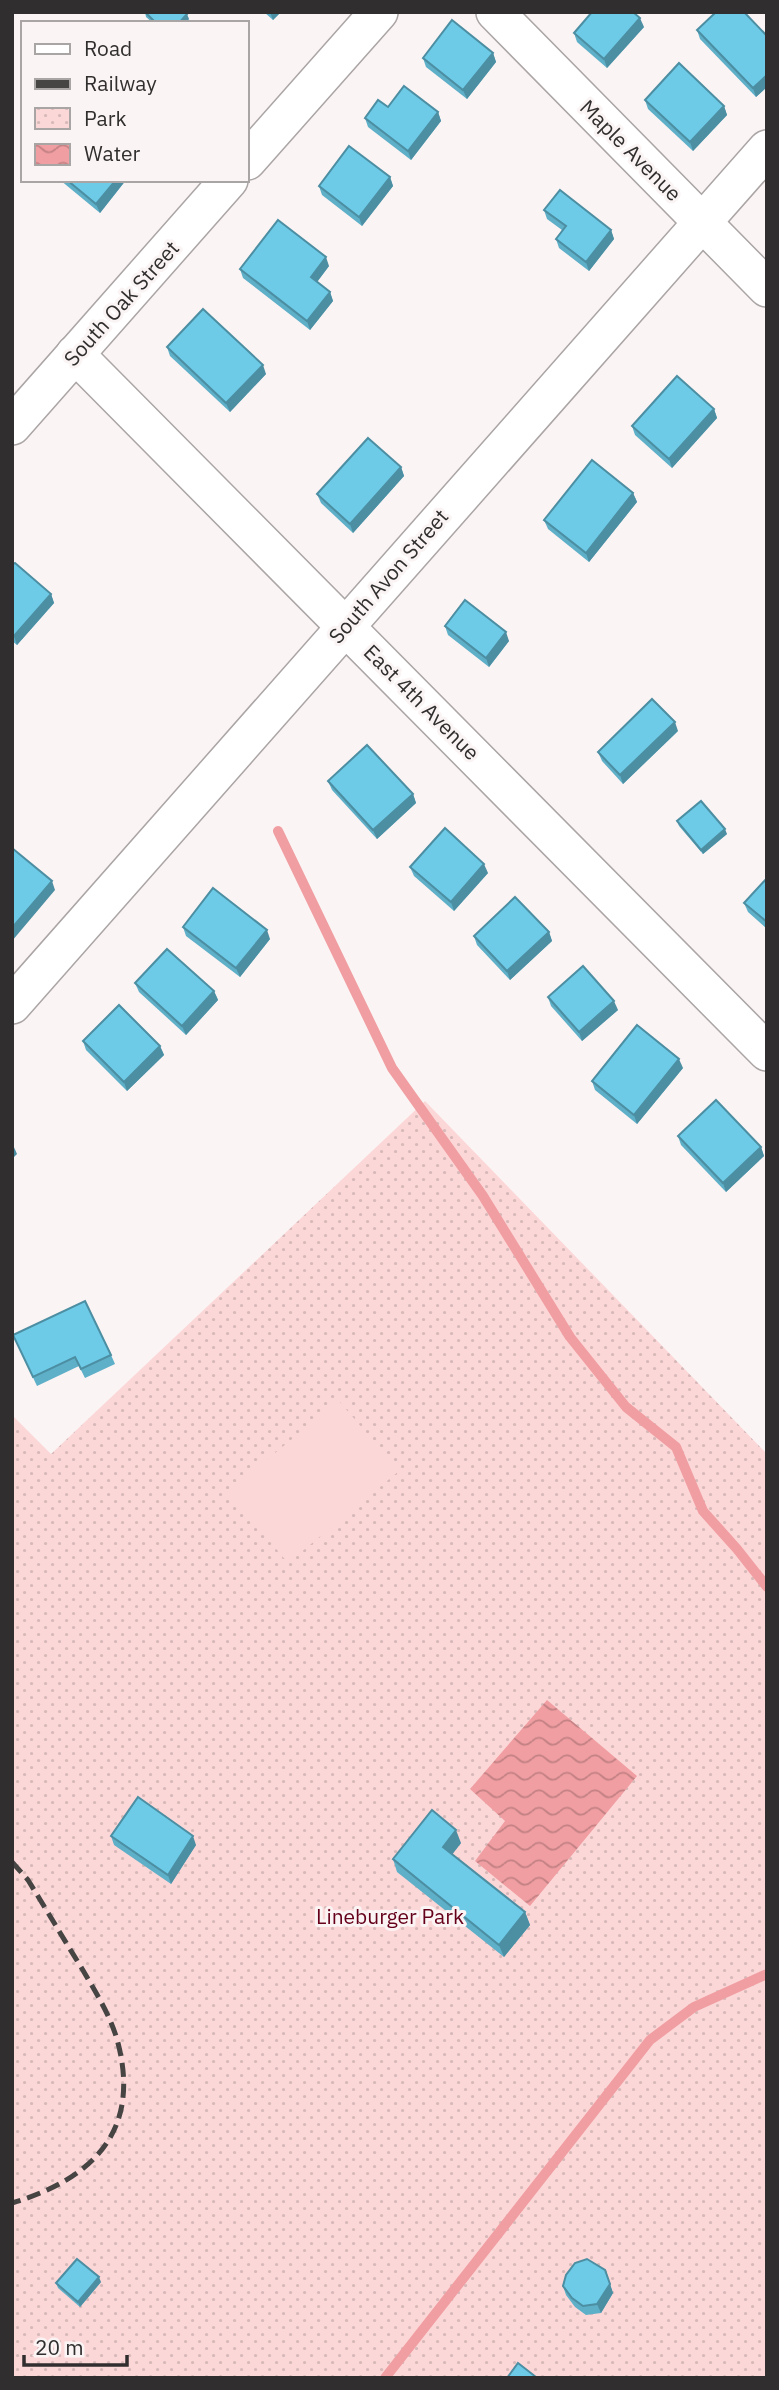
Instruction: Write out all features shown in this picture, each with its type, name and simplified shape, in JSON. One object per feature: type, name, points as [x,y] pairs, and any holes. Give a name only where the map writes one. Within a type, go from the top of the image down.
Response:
[{"type":"street","points":[[248,160],[379,12]]},
{"type":"street","name":"Maple Avenue","points":[[495,12],[767,288]]},
{"type":"street","name":"South Avon Street","points":[[12,1005],[345,624],[767,149]]},
{"type":"street","name":"South Oak Street","points":[[12,426],[227,182]]},
{"type":"street","name":"East 4th Avenue","points":[[75,354],[767,1052]]},
{"type":"green space","name":"Lineburger Park","points":[[425,1101],[767,1454],[767,2378],[12,2378],[12,1415],[51,1454]]},
{"type":"green space","points":[[339,1401],[399,1471],[288,1563],[228,1491]]},
{"type":"water","points":[[547,1700],[637,1776],[530,1906],[475,1861],[505,1821],[470,1789]]},
{"type":"building","points":[[145,12],[187,14],[181,21],[154,21]]},
{"type":"building","points":[[592,12],[633,12],[640,18],[604,59],[574,33]]},
{"type":"building","points":[[716,12],[744,12],[767,36],[767,75],[753,88],[697,30]]},
{"type":"building","points":[[452,20],[493,53],[463,90],[423,58]]},
{"type":"building","points":[[679,63],[724,106],[690,142],[645,100]]},
{"type":"building","points":[[404,86],[438,112],[408,151],[365,118],[378,100],[388,107]]},
{"type":"building","points":[[349,146],[390,177],[359,217],[319,186]]},
{"type":"building","points":[[69,182],[114,182],[96,204]]},
{"type":"building","points":[[560,190],[611,230],[586,262],[556,239],[566,226],[544,210]]},
{"type":"building","points":[[278,220],[326,257],[311,277],[330,292],[307,321],[240,269]]},
{"type":"building","points":[[203,309],[263,365],[226,403],[167,347]]},
{"type":"building","points":[[677,376],[714,409],[669,459],[632,426]]},
{"type":"building","points":[[368,438],[401,467],[350,524],[317,494]]},
{"type":"building","points":[[592,460],[633,493],[586,553],[544,520]]},
{"type":"building","points":[[15,563],[51,594],[14,636],[12,565]]},
{"type":"building","points":[[465,600],[506,632],[486,658],[445,626]]},
{"type":"building","points":[[652,699],[675,722],[620,775],[598,752]]},
{"type":"building","points":[[367,745],[413,794],[373,830],[328,781]]},
{"type":"building","points":[[701,801],[725,829],[701,850],[677,821]]},
{"type":"building","points":[[445,828],[484,864],[451,902],[410,867]]},
{"type":"building","points":[[12,848],[52,881],[12,928]]},
{"type":"building","points":[[767,878],[767,922],[744,903]]},
{"type":"building","points":[[213,888],[267,930],[236,968],[183,927]]},
{"type":"building","points":[[515,897],[549,932],[507,971],[474,936]]},
{"type":"building","points":[[167,949],[214,991],[182,1026],[135,983]]},
{"type":"building","points":[[583,966],[614,1001],[579,1032],[548,997]]},
{"type":"building","points":[[119,1005],[160,1046],[124,1082],[83,1041]]},
{"type":"building","points":[[637,1025],[679,1059],[634,1115],[592,1081]]},
{"type":"building","points":[[716,1100],[761,1147],[723,1183],[678,1136]]},
{"type":"building","points":[[85,1301],[111,1355],[81,1369],[75,1357],[33,1377],[13,1335]]},
{"type":"building","points":[[138,1797],[193,1836],[168,1875],[111,1836]]},
{"type":"building","points":[[432,1810],[456,1830],[443,1847],[525,1912],[499,1945],[393,1859]]},
{"type":"building","points":[[77,2259],[99,2277],[78,2302],[56,2283]]},
{"type":"building","points":[[587,2259],[605,2270],[610,2284],[597,2304],[583,2306],[572,2298],[563,2286],[566,2275],[575,2263]]},
{"type":"building","points":[[518,2363],[536,2377],[507,2378]]},
{"type":"waterway","points":[[278,831],[392,1068],[483,1196],[570,1337],[626,1407],[676,1447],[703,1511],[767,1587]]},
{"type":"waterway","points":[[385,2378],[650,2040],[694,2007],[767,1974]]},
{"type":"railway","points":[[12,1862],[28,1880],[102,2004],[118,2043],[123,2074],[122,2102],[116,2126],[104,2147],[87,2165],[66,2180],[12,2203]]}]
